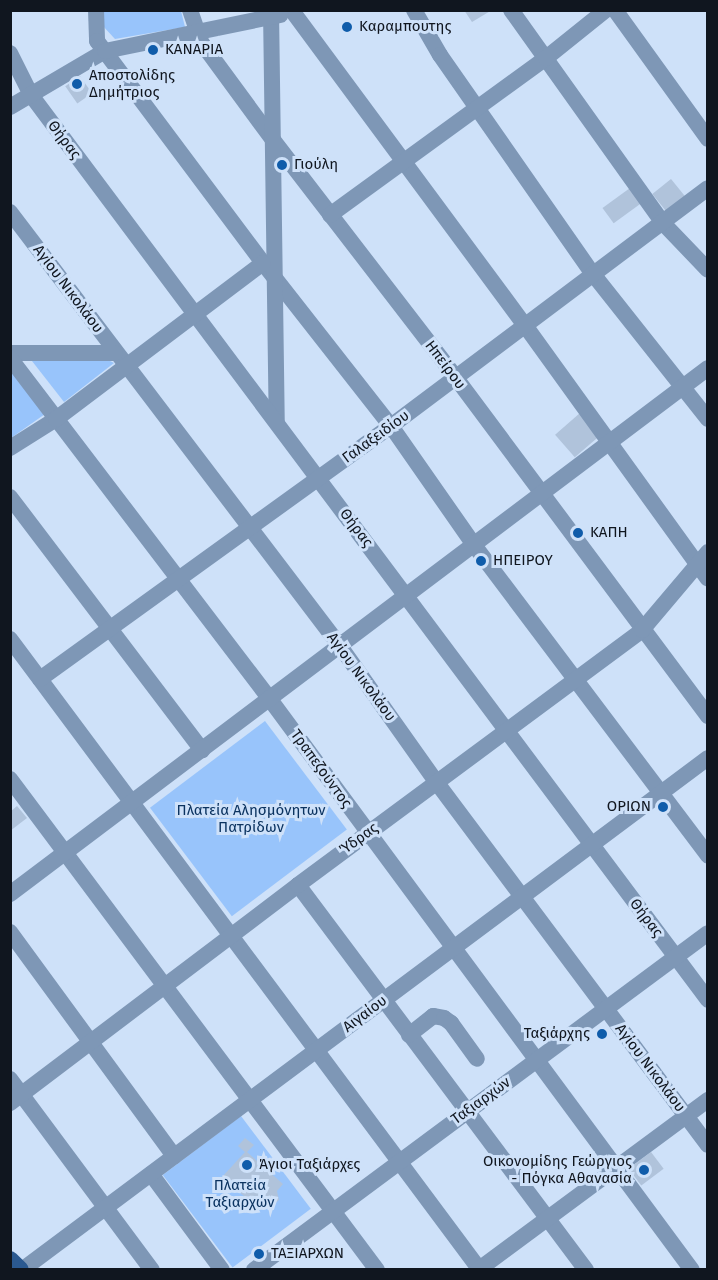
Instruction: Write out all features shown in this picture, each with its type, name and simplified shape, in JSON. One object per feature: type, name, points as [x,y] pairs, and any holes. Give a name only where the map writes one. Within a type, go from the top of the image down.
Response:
[{"type":"main road","points":[[10,1260],[21,1269]]},
{"type":"street","points":[[96,10],[97,41],[263,263],[391,426],[474,545],[708,856]]},
{"type":"street","name":"Ηπείρου","points":[[190,10],[195,32],[273,140],[456,378],[540,494],[708,716]]},
{"type":"street","points":[[414,10],[440,55],[593,274],[680,387],[708,419]]},
{"type":"street","points":[[511,10],[662,222],[708,270]]},
{"type":"street","points":[[330,215],[546,58],[606,10]]},
{"type":"street","points":[[615,10],[708,139]]},
{"type":"street","points":[[10,107],[105,51],[271,14],[295,11],[608,442],[704,565]]},
{"type":"street","points":[[271,14],[277,422]]},
{"type":"street","name":"Θήρας","points":[[10,53],[31,95],[320,478],[505,732],[708,1000]]},
{"type":"street","name":"Γαλαξειδίου","points":[[40,680],[391,426],[708,188]]},
{"type":"street","name":"Αγίου Νικολάου","points":[[10,212],[340,646],[437,783],[708,1145]]},
{"type":"street","points":[[10,448],[56,419],[120,359],[195,315],[263,263]]},
{"type":"street","points":[[10,353],[120,359]]},
{"type":"street","name":"Τραπεζούντος","points":[[10,358],[269,698],[692,1269]]},
{"type":"street","points":[[10,894],[708,368]]},
{"type":"street","points":[[10,497],[202,750]]},
{"type":"street","name":"Ύδρας","points":[[16,1098],[367,833],[642,630],[704,565]]},
{"type":"street","points":[[10,639],[479,1269],[708,1101]]},
{"type":"street","name":"Αιγαίου","points":[[21,1269],[105,1209],[708,758]]},
{"type":"street","points":[[10,779],[376,1269]]},
{"type":"street","points":[[298,885],[586,1269]]},
{"type":"street","points":[[10,932],[174,1156]]},
{"type":"street","name":"Ταξιαρχών","points":[[260,1268],[467,1110],[538,1060],[604,1007],[708,933]]},
{"type":"street","points":[[409,1035],[433,1016],[444,1018],[451,1023],[477,1059]]},
{"type":"street","points":[[10,1079],[16,1098],[152,1269]]},
{"type":"street","points":[[151,1174],[222,1269]]},
{"type":"street","points":[[10,1250],[21,1269]]},
{"type":"green space","points":[[101,11],[181,11],[185,27],[115,39],[102,25]]},
{"type":"green space","points":[[32,361],[110,361],[114,363],[64,402]]},
{"type":"green space","points":[[10,366],[45,414],[11,438],[10,438]]},
{"type":"green space","name":"Πλατεία Αλησμόνητων Πατρίδων","points":[[265,721],[347,830],[232,916],[150,808]]},
{"type":"green space","name":"Πλατεία Ταξιαρχών","points":[[241,1116],[311,1209],[233,1268],[163,1175]]},
{"type":"building","points":[[464,10],[492,10],[472,22]]},
{"type":"building","points":[[80,76],[92,93],[77,104],[65,86]]},
{"type":"building","points":[[671,179],[685,196],[666,211],[652,194]]},
{"type":"building","points":[[630,188],[641,203],[614,223],[602,208]]},
{"type":"building","points":[[580,413],[600,436],[575,457],[555,435]]},
{"type":"building","points":[[17,806],[27,818],[10,831],[10,812]]},
{"type":"building","name":"Άγιοι Ταξιάρχες","points":[[245,1138],[254,1145],[247,1152],[283,1184],[277,1191],[279,1200],[274,1204],[266,1203],[260,1210],[222,1177],[245,1152],[238,1146]]},
{"type":"building","points":[[651,1152],[664,1169],[641,1186],[629,1169]]},
{"type":"place","name":"Καραμπουτης","points":[[347,27]]},
{"type":"place","name":"ΚΑΝΑΡΙΑ","points":[[153,50]]},
{"type":"place","name":"Αποστολίδης Δημήτριος","points":[[77,84]]},
{"type":"place","name":"Γιούλη","points":[[282,165]]},
{"type":"place","name":"ΚΑΠΗ","points":[[578,533]]},
{"type":"place","name":"ΗΠΕΙΡΟΥ","points":[[481,561]]},
{"type":"place","name":"ΟΡΙΩΝ","points":[[663,807]]},
{"type":"place","name":"Ταξιάρχης","points":[[602,1034]]},
{"type":"place","name":"Άγιοι Ταξιάρχες","points":[[247,1165]]},
{"type":"place","name":"Οικονομίδης Γεώργιος - Πόγκα Αθανασία","points":[[644,1170]]},
{"type":"place","name":"ΤΑΞΙΑΡΧΩΝ","points":[[259,1254]]}]
